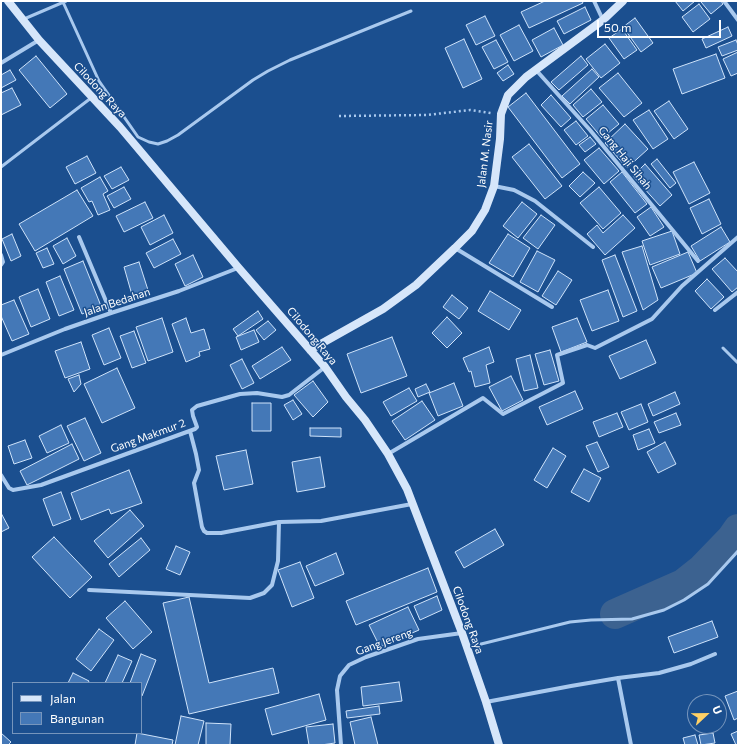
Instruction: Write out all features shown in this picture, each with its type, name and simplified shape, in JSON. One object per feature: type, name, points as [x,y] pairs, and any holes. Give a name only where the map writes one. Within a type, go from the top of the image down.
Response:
[{"type":"street","name":"Cilodong Raya","points":[[8,1],[39,40],[120,127],[238,267],[325,367],[346,397],[365,420],[388,454],[407,489],[462,633],[486,702],[497,745]]},
{"type":"street","points":[[594,1],[603,20]]},
{"type":"street","name":"Jalan M. Nasir","points":[[310,350],[383,310],[416,285],[472,231],[485,210],[494,186],[500,140],[501,114],[508,95],[526,77],[603,20],[623,1]]},
{"type":"street","points":[[724,1],[738,20]]},
{"type":"street","points":[[1,63],[39,40]]},
{"type":"street","name":"Gang Haji Sihah","points":[[536,70],[590,130],[698,261]]},
{"type":"street","points":[[494,186],[514,190],[536,201],[593,247]]},
{"type":"street","points":[[79,237],[111,313]]},
{"type":"street","points":[[388,454],[483,398],[503,414],[563,383],[557,355],[586,344],[595,348],[652,319],[682,286],[738,237]]},
{"type":"street","points":[[455,248],[552,307]]},
{"type":"street","points":[[1,255],[3,262],[1,265]]},
{"type":"street","name":"Jalan Bedahan","points":[[1,355],[65,329],[180,291],[238,267]]},
{"type":"street","points":[[715,310],[738,292]]},
{"type":"street","name":"Gang Makmur 2","points":[[1,475],[9,488],[13,490],[41,485],[195,429],[197,426],[192,410],[196,406],[240,394],[257,393],[282,398],[289,395],[325,367]]},
{"type":"street","points":[[190,431],[199,470],[194,483],[202,527],[207,534],[221,534],[279,522],[321,521],[412,504]]},
{"type":"street","points":[[89,590],[250,598],[264,593],[272,585],[278,561],[279,522]]},
{"type":"street","name":"Gang Jereng","points":[[341,745],[337,690],[340,676],[349,665],[366,657],[418,639],[462,633]]},
{"type":"street","points":[[486,702],[618,678],[659,673],[691,664],[715,654]]},
{"type":"street","points":[[618,678],[631,745]]},
{"type":"lane","points":[[23,19],[64,2],[99,81],[138,137],[158,144],[178,135],[253,80],[268,71],[290,60],[411,11]]},
{"type":"lane","points":[[1,167],[92,97]]},
{"type":"lane","points":[[723,348],[738,363]]},
{"type":"lane","points":[[467,648],[570,622],[632,619],[664,610],[684,600],[708,584],[738,551]]},
{"type":"path","points":[[339,116],[427,115],[470,110],[501,114]]},
{"type":"building","points":[[545,1],[582,1],[583,3],[529,28],[521,12]]},
{"type":"building","points":[[675,1],[695,1],[683,11]]},
{"type":"building","points":[[721,1],[723,4],[711,14],[701,2]]},
{"type":"building","points":[[699,4],[710,19],[693,32],[682,17]]},
{"type":"building","points":[[585,7],[591,20],[564,34],[557,21]]},
{"type":"building","points":[[485,16],[495,36],[476,45],[466,25]]},
{"type":"building","points":[[635,18],[653,43],[641,52],[623,27]]},
{"type":"building","points":[[519,25],[533,51],[514,61],[500,35]]},
{"type":"building","points":[[728,27],[732,36],[706,48],[702,39]]},
{"type":"building","points":[[554,28],[563,45],[541,57],[532,40]]},
{"type":"building","points":[[622,29],[637,50],[624,59],[609,38]]},
{"type":"building","points":[[464,39],[482,79],[463,88],[445,48]]},
{"type":"building","points":[[496,40],[508,62],[494,69],[482,47]]},
{"type":"building","points":[[736,40],[738,50],[722,56],[718,47]]},
{"type":"building","points":[[605,44],[620,63],[601,78],[586,59]]},
{"type":"building","points":[[738,52],[738,73],[731,76],[723,59]]},
{"type":"building","points":[[716,54],[725,78],[682,94],[673,69]]},
{"type":"building","points":[[36,56],[67,94],[50,108],[19,70]]},
{"type":"building","points":[[581,56],[588,65],[559,90],[551,82]]},
{"type":"building","points":[[508,65],[514,74],[503,81],[497,73]]},
{"type":"building","points":[[592,69],[599,77],[570,104],[562,96]]},
{"type":"building","points":[[10,70],[16,80],[1,88],[1,75]]},
{"type":"building","points":[[618,73],[642,103],[624,117],[599,88]]},
{"type":"building","points":[[12,88],[21,105],[1,115],[1,93]]},
{"type":"building","points":[[591,89],[602,102],[583,117],[573,105]]},
{"type":"building","points":[[526,93],[580,164],[562,178],[508,107]]},
{"type":"building","points":[[551,95],[571,118],[561,127],[541,105]]},
{"type":"building","points":[[669,101],[688,129],[674,139],[654,111]]},
{"type":"building","points":[[603,105],[619,124],[602,138],[586,119]]},
{"type":"building","points":[[649,110],[668,139],[653,149],[633,120]]},
{"type":"building","points":[[576,121],[588,136],[576,145],[564,130]]},
{"type":"building","points":[[625,124],[648,149],[627,168],[605,143]]},
{"type":"building","points":[[590,137],[596,144],[585,152],[579,145]]},
{"type":"building","points":[[529,144],[562,186],[545,199],[512,157]]},
{"type":"building","points":[[599,148],[619,171],[604,184],[584,160]]},
{"type":"building","points":[[87,156],[96,173],[75,184],[66,167]]},
{"type":"building","points":[[657,159],[676,183],[670,188],[651,164]]},
{"type":"building","points":[[694,162],[710,193],[689,204],[673,172]]},
{"type":"building","points":[[645,164],[672,195],[660,206],[633,176]]},
{"type":"building","points":[[121,167],[129,180],[112,189],[104,176]]},
{"type":"building","points":[[583,172],[595,183],[580,197],[569,186]]},
{"type":"building","points":[[622,172],[647,204],[635,213],[610,182]]},
{"type":"building","points":[[100,177],[108,191],[103,194],[110,210],[98,215],[92,201],[89,202],[81,188]]},
{"type":"building","points":[[124,187],[131,199],[114,208],[107,196]]},
{"type":"building","points":[[599,187],[621,213],[603,229],[580,203]]},
{"type":"building","points":[[77,190],[93,216],[35,251],[19,224]]},
{"type":"building","points":[[709,199],[721,224],[702,234],[690,208]]},
{"type":"building","points":[[145,202],[153,218],[124,232],[116,216]]},
{"type":"building","points":[[522,202],[537,214],[518,238],[503,226]]},
{"type":"building","points":[[651,207],[664,227],[650,236],[637,217]]},
{"type":"building","points":[[164,215],[173,233],[150,245],[141,227]]},
{"type":"building","points":[[541,215],[555,225],[538,249],[523,238]]},
{"type":"building","points":[[623,215],[635,228],[605,255],[587,234],[597,225],[603,233]]},
{"type":"building","points":[[721,227],[730,242],[700,261],[691,246]]},
{"type":"building","points":[[672,231],[680,254],[650,265],[642,241]]},
{"type":"building","points":[[12,234],[21,256],[11,261],[2,239]]},
{"type":"building","points":[[508,234],[530,248],[513,277],[489,263]]},
{"type":"building","points":[[67,238],[76,256],[63,264],[53,246]]},
{"type":"building","points":[[173,239],[181,254],[154,268],[146,253]]},
{"type":"building","points":[[642,246],[658,300],[643,310],[622,252]]},
{"type":"building","points":[[47,248],[54,264],[43,268],[36,253]]},
{"type":"building","points":[[537,251],[555,260],[538,292],[520,282]]},
{"type":"building","points":[[688,252],[697,273],[661,288],[652,267]]},
{"type":"building","points":[[193,255],[203,277],[185,286],[175,264]]},
{"type":"building","points":[[615,255],[637,311],[623,317],[602,260]]},
{"type":"building","points":[[725,258],[738,272],[738,287],[732,292],[712,269]]},
{"type":"building","points":[[83,261],[101,306],[82,314],[64,269]]},
{"type":"building","points":[[139,262],[148,290],[132,295],[124,267]]},
{"type":"building","points":[[558,271],[572,280],[556,305],[542,296]]},
{"type":"building","points":[[60,276],[74,310],[59,316],[46,282]]},
{"type":"building","points":[[707,279],[724,297],[711,309],[695,291]]},
{"type":"building","points":[[38,289],[50,319],[31,327],[19,297]]},
{"type":"building","points":[[608,290],[619,321],[592,331],[580,300]]},
{"type":"building","points":[[490,291],[521,310],[509,330],[478,311]]},
{"type":"building","points":[[452,295],[468,308],[459,319],[443,307]]},
{"type":"building","points":[[14,300],[29,334],[12,341],[1,316],[1,305]]},
{"type":"building","points":[[258,311],[263,319],[238,336],[233,329]]},
{"type":"building","points":[[447,317],[462,333],[447,348],[432,333]]},
{"type":"building","points":[[162,318],[173,352],[148,361],[136,327]]},
{"type":"building","points":[[186,318],[191,333],[204,329],[210,349],[199,352],[200,356],[186,362],[172,324]]},
{"type":"building","points":[[577,318],[587,342],[561,352],[552,327]]},
{"type":"building","points":[[268,321],[276,330],[264,340],[256,330]]},
{"type":"building","points":[[109,328],[121,358],[104,365],[92,335]]},
{"type":"building","points":[[254,330],[259,342],[241,350],[236,337]]},
{"type":"building","points":[[134,331],[146,363],[132,368],[120,336]]},
{"type":"building","points":[[392,337],[407,376],[361,393],[347,354]]},
{"type":"building","points":[[646,340],[656,363],[620,379],[609,356]]},
{"type":"building","points":[[81,342],[90,369],[65,378],[55,351]]},
{"type":"building","points":[[282,347],[291,360],[260,379],[252,366]]},
{"type":"building","points":[[489,347],[494,362],[486,365],[490,383],[475,387],[471,371],[469,372],[463,358]]},
{"type":"building","points":[[550,350],[559,381],[544,385],[535,354]]},
{"type":"building","points":[[530,355],[538,388],[524,391],[516,359]]},
{"type":"building","points":[[242,359],[254,383],[242,389],[230,365]]},
{"type":"building","points":[[117,368],[135,408],[102,423],[84,384]]},
{"type":"building","points":[[79,375],[81,384],[74,392],[68,379]]},
{"type":"building","points":[[511,376],[523,400],[502,411],[489,387]]},
{"type":"building","points":[[313,381],[328,402],[313,417],[294,395]]},
{"type":"building","points":[[454,383],[463,406],[438,416],[429,393]]},
{"type":"building","points":[[426,384],[430,392],[418,397],[415,389]]},
{"type":"building","points":[[409,388],[417,401],[391,416],[383,402]]},
{"type":"building","points":[[575,391],[583,409],[547,425],[539,407]]},
{"type":"building","points":[[675,392],[680,404],[653,416],[648,404]]},
{"type":"building","points":[[293,400],[302,414],[293,420],[284,405]]},
{"type":"building","points":[[422,401],[435,420],[405,440],[392,421]]},
{"type":"building","points":[[252,403],[271,403],[271,431],[252,431]]},
{"type":"building","points":[[641,404],[648,422],[629,430],[621,412]]},
{"type":"building","points":[[617,413],[623,427],[599,437],[593,422]]},
{"type":"building","points":[[676,413],[681,425],[659,433],[654,422]]},
{"type":"building","points":[[85,418],[101,453],[84,461],[67,426]]},
{"type":"building","points":[[61,425],[69,443],[47,453],[39,436]]},
{"type":"building","points":[[310,428],[341,428],[341,437],[310,436]]},
{"type":"building","points":[[649,429],[655,443],[638,450],[633,435]]},
{"type":"building","points":[[25,440],[32,458],[14,464],[8,446]]},
{"type":"building","points":[[597,442],[609,467],[598,472],[586,446]]},
{"type":"building","points":[[665,442],[676,464],[658,473],[647,452]]},
{"type":"building","points":[[72,444],[79,459],[27,485],[20,471]]},
{"type":"building","points":[[553,448],[566,456],[547,488],[534,480]]},
{"type":"building","points":[[246,450],[253,484],[224,490],[216,456]]},
{"type":"building","points":[[320,457],[325,487],[297,492],[292,462]]},
{"type":"building","points":[[584,469],[601,478],[589,502],[571,492]]},
{"type":"building","points":[[129,470],[142,503],[111,514],[109,509],[81,520],[71,493]]},
{"type":"building","points":[[61,492],[71,519],[53,526],[43,499]]},
{"type":"building","points":[[130,510],[144,526],[108,558],[94,541]]},
{"type":"building","points":[[1,513],[9,528],[1,532]]},
{"type":"building","points":[[495,529],[504,545],[464,568],[455,552]]},
{"type":"building","points":[[54,537],[92,577],[70,598],[32,557]]},
{"type":"building","points":[[141,538],[150,550],[119,577],[109,564]]},
{"type":"building","points":[[176,546],[190,552],[180,575],[166,569]]},
{"type":"building","points":[[336,553],[344,574],[315,586],[306,566]]},
{"type":"building","points":[[300,562],[314,598],[292,607],[278,570]]},
{"type":"building","points":[[428,568],[437,592],[356,625],[346,601]]},
{"type":"building","points":[[437,596],[442,610],[420,620],[414,606]]},
{"type":"building","points":[[189,597],[209,683],[273,668],[279,693],[189,714],[163,603]]},
{"type":"building","points":[[125,601],[152,632],[133,649],[106,618]]},
{"type":"building","points":[[408,607],[419,630],[380,647],[369,625]]},
{"type":"building","points":[[712,621],[718,637],[674,653],[668,637]]},
{"type":"building","points":[[99,629],[114,640],[91,671],[76,659]]},
{"type":"building","points":[[141,654],[156,660],[142,696],[142,682],[130,682]]},
{"type":"building","points":[[118,655],[132,661],[122,682],[105,682]]},
{"type":"building","points":[[73,673],[89,681],[88,682],[68,682]]},
{"type":"building","points":[[399,682],[402,701],[363,706],[361,687]]},
{"type":"building","points":[[738,691],[738,718],[734,720],[727,701],[727,695]]},
{"type":"building","points":[[319,694],[326,720],[272,735],[265,709]]},
{"type":"building","points":[[379,706],[380,714],[347,718],[346,711]]},
{"type":"building","points":[[181,716],[204,721],[198,745],[175,745]]},
{"type":"building","points":[[371,717],[378,745],[355,745],[350,722]]},
{"type":"building","points":[[206,723],[231,724],[230,745],[206,745]]},
{"type":"building","points":[[333,724],[335,743],[309,745],[306,727]]},
{"type":"building","points":[[738,731],[738,745],[736,745],[731,734]]},
{"type":"building","points":[[1,733],[11,742],[8,745],[1,745]]},
{"type":"building","points":[[137,734],[173,740],[172,745],[135,745]]},
{"type":"building","points":[[713,734],[715,743],[701,745],[699,735]]},
{"type":"building","points":[[695,735],[698,745],[685,745],[683,738]]},
{"type":"waterway","points":[[615,614],[683,584],[702,569],[731,539],[738,529]]}]
